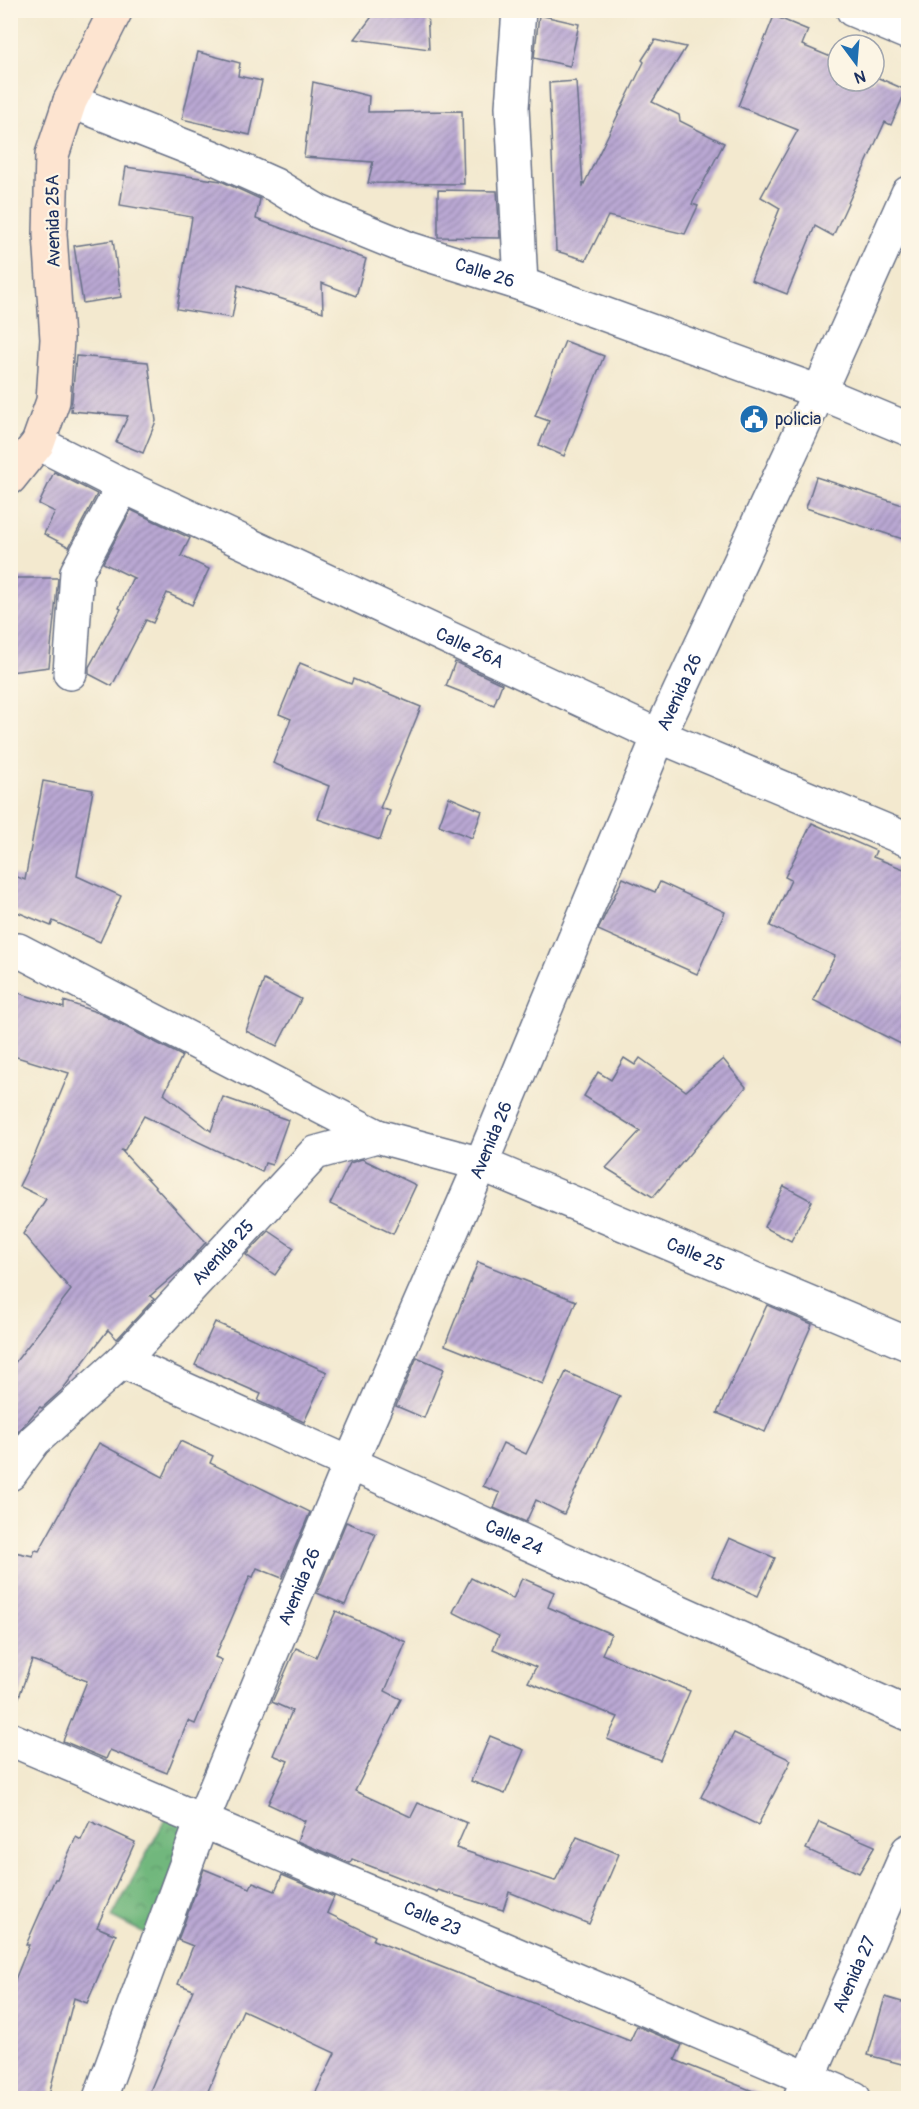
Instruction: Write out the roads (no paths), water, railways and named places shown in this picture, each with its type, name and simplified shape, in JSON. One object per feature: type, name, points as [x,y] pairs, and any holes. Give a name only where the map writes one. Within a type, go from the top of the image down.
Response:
[{"type":"main road","name":"Avenida 25A","points":[[10,478],[38,443],[53,401],[57,339],[50,234],[52,155],[70,101],[116,10]]},
{"type":"street","points":[[519,10],[512,107],[520,284]]},
{"type":"street","points":[[853,10],[909,33]]},
{"type":"street","name":"Calle 26","points":[[70,101],[210,156],[275,186],[319,212],[400,245],[520,284],[819,392],[909,429]]},
{"type":"street","name":"Avenida 26","points":[[100,2098],[202,1821],[350,1464],[481,1164],[659,736],[909,193]]},
{"type":"street","name":"Calle 26A","points":[[38,443],[123,486],[659,736],[909,840]]},
{"type":"street","points":[[70,673],[77,572],[123,486]]},
{"type":"street","points":[[18,950],[377,1136],[481,1164]]},
{"type":"street","name":"Avenida 25","points":[[10,1474],[34,1441],[122,1361],[315,1153],[377,1136]]},
{"type":"street","name":"Calle 25","points":[[481,1164],[909,1344]]},
{"type":"street","name":"Calle 24","points":[[122,1361],[909,1714]]},
{"type":"street","name":"Calle 23","points":[[10,1739],[202,1821],[804,2089],[854,2098]]},
{"type":"street","name":"Avenida 27","points":[[804,2089],[909,1851]]},
{"type":"place","name":"policia","points":[[754,419]]}]
